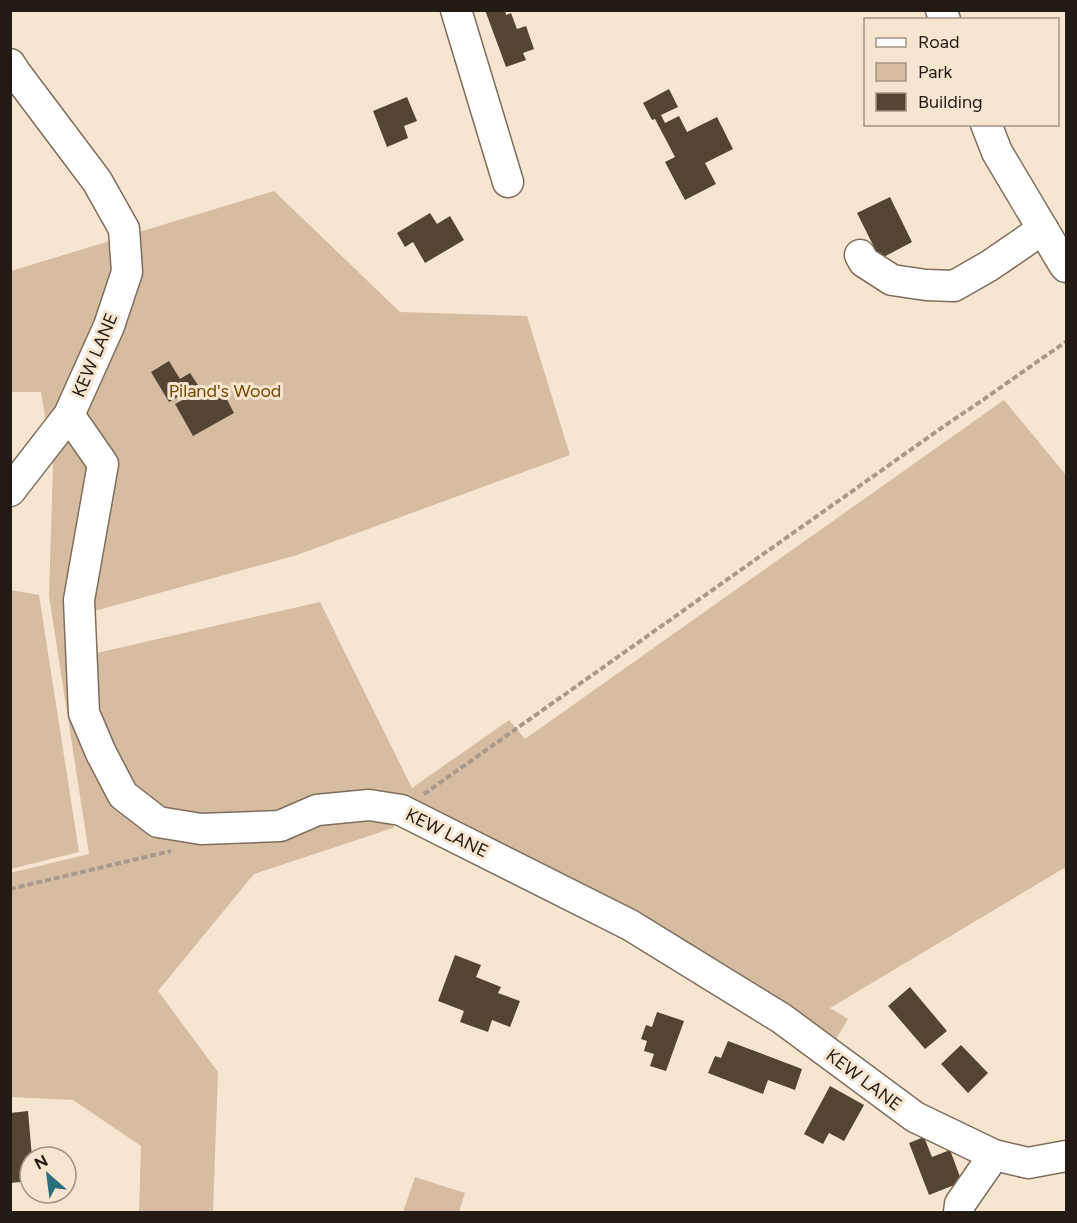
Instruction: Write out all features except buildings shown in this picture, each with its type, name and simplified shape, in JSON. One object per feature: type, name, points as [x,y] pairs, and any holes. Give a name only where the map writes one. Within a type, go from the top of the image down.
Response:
[{"type":"street","points":[[456,10],[508,182]]},
{"type":"street","name":"KEW LANE","points":[[10,64],[97,181],[124,229],[127,272],[109,326],[69,415],[103,464],[79,600],[84,713],[101,753],[123,795],[158,822],[201,829],[280,826],[317,810],[369,805],[401,810],[630,925],[781,1017],[915,1117],[994,1155],[1028,1163],[1066,1156]]},
{"type":"street","points":[[987,126],[998,152],[1066,267]]},
{"type":"street","points":[[860,255],[864,262],[892,280],[954,286],[989,266],[1042,229]]},
{"type":"street","points":[[10,491],[69,415]]},
{"type":"street","points":[[959,1212],[960,1204],[994,1155]]},
{"type":"path","points":[[401,810],[1066,342]]},
{"type":"path","points":[[10,889],[179,849]]},
{"type":"green space","name":"Piland's Wood","points":[[274,191],[400,312],[527,316],[570,455],[297,555],[87,613],[88,655],[320,602],[412,788],[509,720],[525,739],[1004,400],[1066,475],[1066,867],[830,1008],[848,1019],[832,1046],[404,800],[393,828],[254,874],[158,991],[218,1072],[213,1212],[139,1212],[141,1146],[73,1100],[11,1097],[10,873],[89,854],[49,596],[53,466],[41,392],[11,392],[11,271]]},
{"type":"green space","points":[[10,590],[39,595],[79,852],[11,869]]},
{"type":"green space","points":[[415,1177],[465,1193],[459,1212],[403,1212]]}]
